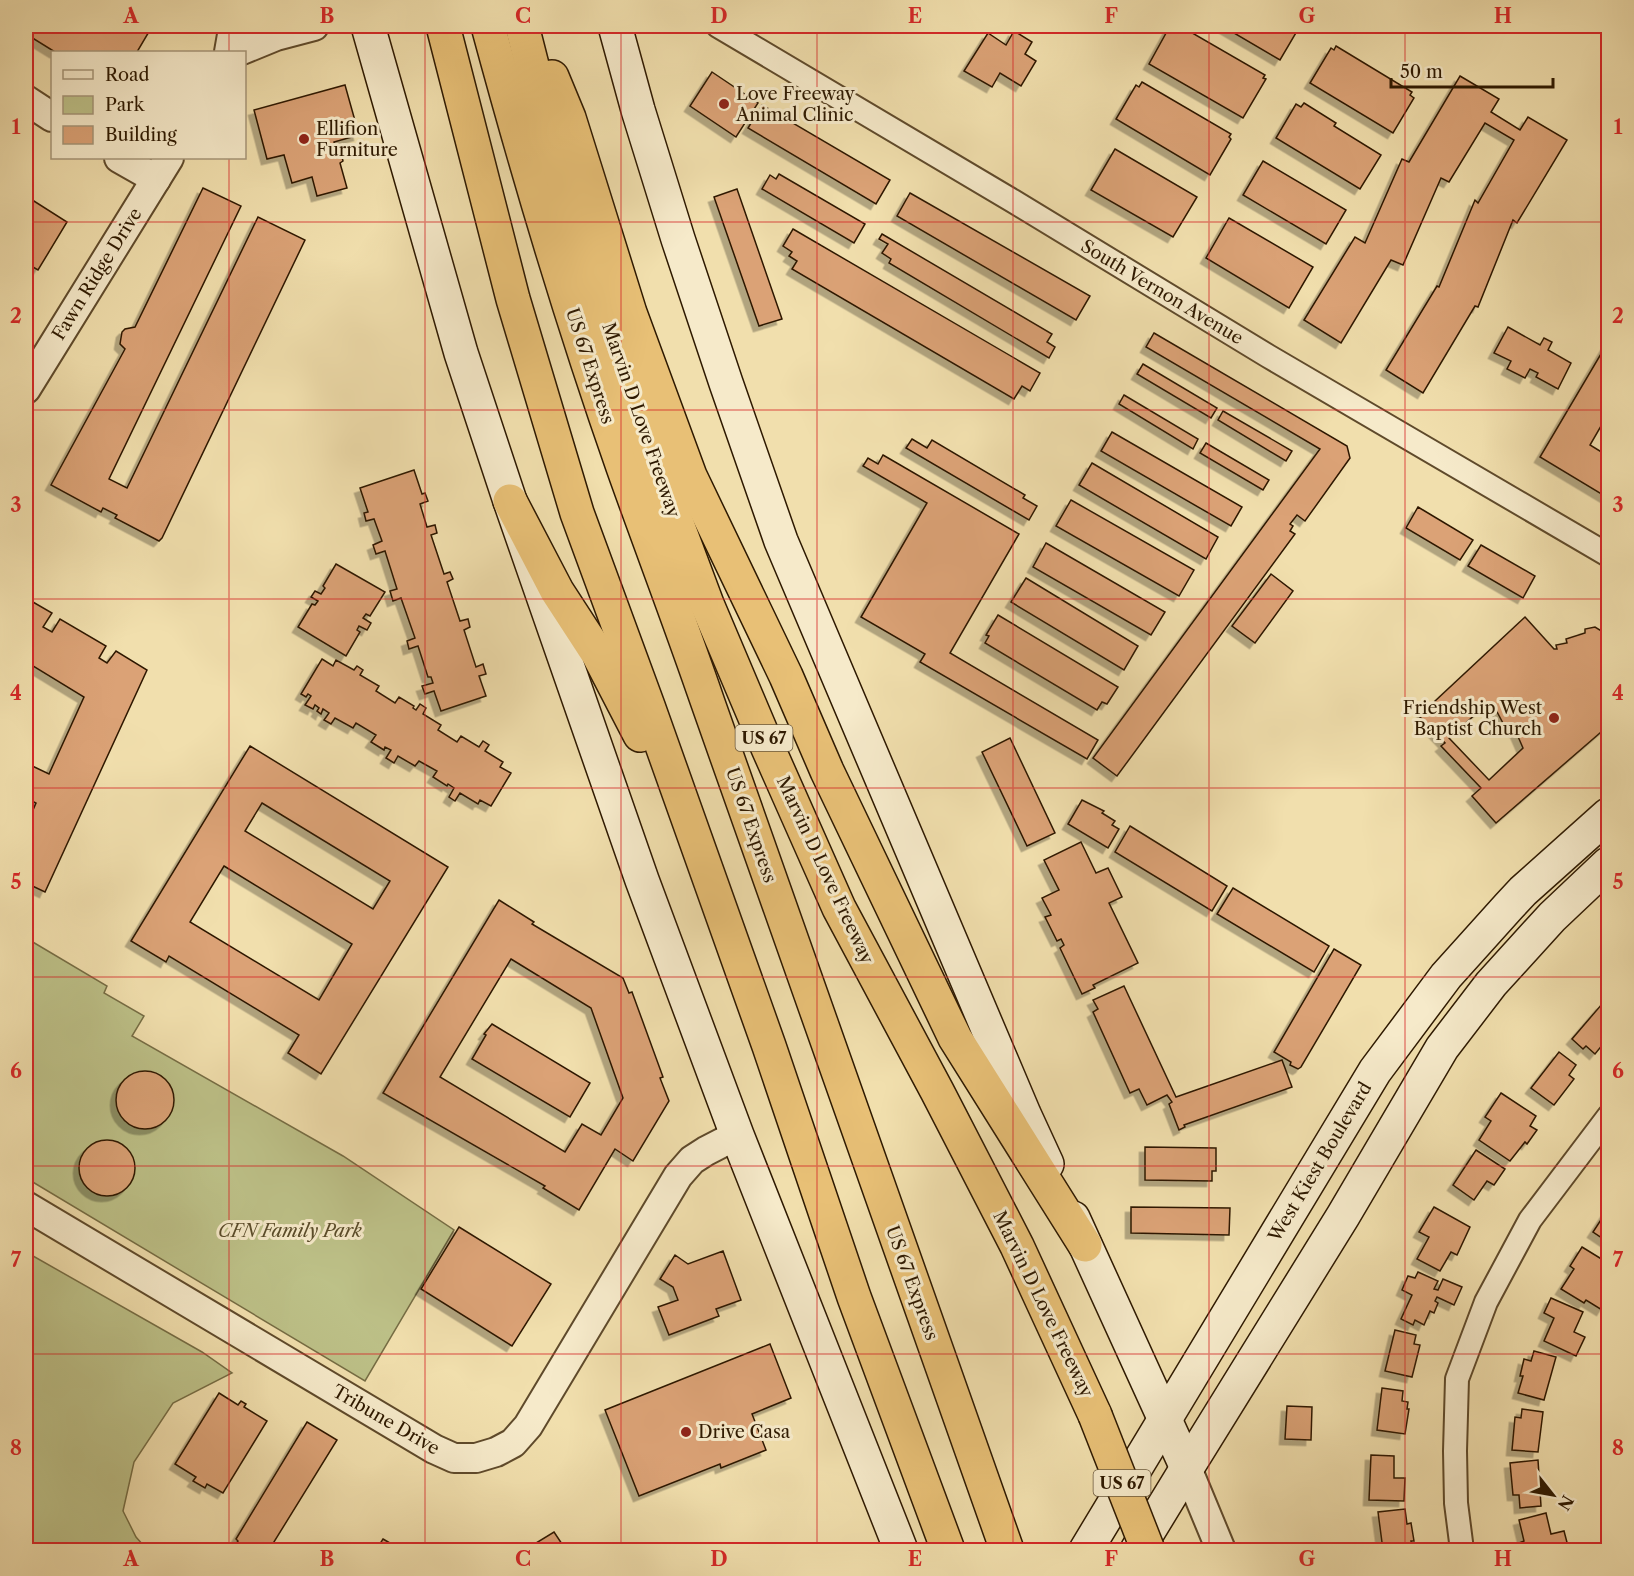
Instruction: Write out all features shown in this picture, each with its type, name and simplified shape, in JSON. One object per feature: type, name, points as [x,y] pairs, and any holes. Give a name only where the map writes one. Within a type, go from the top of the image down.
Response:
[{"type":"highway","points":[[443,26],[513,299],[577,513],[691,825],[854,1296],[948,1551]]},
{"type":"highway","name":"US 67 Express","points":[[488,26],[516,130],[578,331],[623,466],[1007,1551]]},
{"type":"highway","name":"Marvin D Love Freeway","points":[[522,26],[547,124],[602,310],[653,459],[707,604],[839,908],[1017,1246],[1095,1414],[1148,1551]]},
{"type":"highway","points":[[529,26],[570,118],[630,313],[690,476],[786,676],[827,771],[955,1038],[1085,1245]]},
{"type":"highway","points":[[510,501],[557,591],[598,654],[666,785],[691,825]]},
{"type":"main road","points":[[368,26],[461,352],[510,501],[642,880],[737,1135],[901,1551]]},
{"type":"main road","points":[[615,26],[638,110],[678,238],[729,393],[782,541],[1024,1114],[1187,1468]]},
{"type":"main road","name":"West Kiest Boulevard","points":[[1086,1551],[1375,1071],[1446,976],[1523,891],[1606,822]]},
{"type":"main road","points":[[1137,1551],[1343,1216],[1442,1048],[1491,984],[1552,916],[1608,864]]},
{"type":"main road","points":[[1523,891],[1552,916]]},
{"type":"main road","points":[[1303,1191],[1343,1216]]},
{"type":"street","points":[[229,51],[235,26]]},
{"type":"street","points":[[239,51],[276,36],[314,26]]},
{"type":"street","name":"South Vernon Avenue","points":[[718,26],[1268,356],[1608,555]]},
{"type":"street","points":[[26,100],[51,116]]},
{"type":"street","points":[[123,159],[162,168]]},
{"type":"street","name":"Fawn Ridge Drive","points":[[26,389],[162,168]]},
{"type":"street","points":[[1462,1551],[1455,1482],[1457,1379],[1486,1302],[1530,1220],[1608,1117]]},
{"type":"street","name":"Tribune Drive","points":[[26,1206],[434,1449],[454,1458],[476,1458],[496,1452],[513,1443],[528,1426],[678,1176],[692,1160],[737,1135]]},
{"type":"street","points":[[1187,1468],[1221,1551]]},
{"type":"green space","name":"CFN Family Park","points":[[26,938],[107,986],[104,993],[144,1016],[132,1036],[343,1156],[454,1230],[365,1381],[26,1178]]},
{"type":"green space","points":[[26,1252],[202,1352],[232,1373],[173,1403],[134,1462],[123,1511],[136,1537],[144,1546],[142,1550],[26,1550]]},
{"type":"building","points":[[26,26],[143,26],[150,30],[138,51],[53,51],[26,34]]},
{"type":"building","points":[[1170,26],[1180,30],[1182,27],[1265,75],[1263,78],[1266,79],[1243,118],[1149,64]]},
{"type":"building","points":[[1222,26],[1300,26],[1280,60]]},
{"type":"building","points":[[1014,31],[1032,42],[1025,54],[1036,61],[1021,86],[1000,73],[992,87],[964,71],[988,33],[1006,45]]},
{"type":"building","points":[[1336,46],[1412,92],[1410,95],[1414,98],[1393,133],[1310,83],[1331,48],[1334,50]]},
{"type":"building","name":"Love Freeway Animal Clinic","points":[[712,72],[758,103],[736,137],[690,106]]},
{"type":"building","points":[[1460,76],[1499,99],[1491,112],[1520,130],[1528,117],[1567,140],[1517,223],[1513,220],[1478,307],[1475,306],[1423,393],[1386,370],[1437,286],[1439,287],[1475,200],[1478,203],[1514,140],[1485,123],[1449,182],[1441,178],[1403,265],[1391,260],[1341,343],[1304,320],[1355,237],[1365,243],[1402,159],[1409,162]]},
{"type":"building","points":[[1142,82],[1231,134],[1229,137],[1231,139],[1210,175],[1116,119],[1136,85],[1139,87]]},
{"type":"building","name":"Ellifion Furniture","points":[[345,85],[359,135],[334,142],[337,155],[341,153],[343,161],[340,163],[347,188],[317,196],[312,177],[292,183],[284,155],[267,159],[254,110]]},
{"type":"building","points":[[1304,103],[1336,123],[1334,126],[1381,155],[1360,189],[1276,138],[1296,104],[1301,107]]},
{"type":"building","points":[[762,105],[890,180],[876,204],[748,128]]},
{"type":"building","points":[[1115,149],[1197,197],[1173,237],[1091,190]]},
{"type":"building","points":[[1263,161],[1346,210],[1326,244],[1243,195]]},
{"type":"building","points":[[779,174],[865,224],[854,243],[762,189],[770,175],[776,179]]},
{"type":"building","points":[[203,188],[241,206],[109,479],[127,488],[258,217],[305,240],[159,541],[115,518],[117,515],[103,508],[101,512],[51,485],[125,349],[120,344],[122,332],[135,327]]},
{"type":"building","points":[[737,189],[782,319],[759,326],[714,197]]},
{"type":"building","points":[[910,193],[1090,296],[1076,320],[897,216]]},
{"type":"building","points":[[26,196],[67,222],[38,270],[26,263]]},
{"type":"building","points":[[1229,218],[1313,267],[1289,308],[1206,258]]},
{"type":"building","points":[[793,229],[1040,373],[1030,391],[1022,386],[1014,399],[792,269],[797,261],[789,256],[792,252],[783,246]]},
{"type":"building","points":[[882,234],[1052,334],[1047,342],[1055,347],[1049,358],[889,263],[891,259],[882,253],[888,244],[879,239]]},
{"type":"building","points":[[1508,327],[1540,345],[1544,338],[1552,342],[1548,350],[1571,363],[1558,389],[1536,377],[1538,373],[1530,369],[1525,378],[1507,369],[1511,361],[1494,353]]},
{"type":"building","points":[[1154,333],[1347,446],[1350,458],[1305,521],[1297,515],[1290,524],[1293,526],[1290,531],[1295,534],[1117,776],[1093,758],[1320,449],[1146,347]]},
{"type":"building","points":[[1608,342],[1608,414],[1590,445],[1608,456],[1608,498],[1540,457]]},
{"type":"building","points":[[1143,364],[1217,408],[1211,418],[1137,374]]},
{"type":"building","points":[[1124,395],[1198,439],[1193,449],[1119,404]]},
{"type":"building","points":[[1223,411],[1292,451],[1286,461],[1218,420]]},
{"type":"building","points":[[1112,432],[1242,507],[1231,526],[1101,451]]},
{"type":"building","points":[[912,439],[927,448],[932,440],[1025,495],[1023,498],[1037,506],[1029,520],[906,448]]},
{"type":"building","points":[[1206,443],[1269,480],[1263,490],[1200,453]]},
{"type":"building","points":[[883,455],[1019,534],[950,653],[1098,740],[1087,759],[920,662],[925,654],[861,617],[927,503],[863,466],[868,458],[878,464]]},
{"type":"building","points":[[1092,463],[1218,537],[1206,559],[1079,485]]},
{"type":"building","points":[[414,470],[422,494],[425,493],[428,501],[420,504],[427,527],[435,525],[437,533],[431,535],[444,574],[450,572],[453,579],[447,582],[460,621],[468,619],[470,627],[464,630],[476,667],[483,664],[486,674],[479,676],[486,696],[441,711],[434,691],[425,694],[422,686],[433,683],[431,677],[428,677],[418,646],[409,649],[407,641],[415,638],[401,598],[393,601],[390,591],[397,589],[385,551],[376,554],[373,545],[382,541],[374,519],[366,521],[364,513],[368,512],[360,488]]},
{"type":"building","points":[[1071,500],[1194,570],[1179,596],[1056,526]]},
{"type":"building","points":[[1418,507],[1473,540],[1460,560],[1406,528]]},
{"type":"building","points":[[1046,543],[1165,612],[1151,635],[1033,567]]},
{"type":"building","points":[[1481,545],[1535,576],[1523,598],[1468,566]]},
{"type":"building","points":[[336,564],[385,592],[370,616],[366,614],[363,618],[371,623],[367,630],[359,626],[357,630],[360,632],[346,656],[298,627],[312,604],[315,605],[318,601],[311,597],[315,591],[321,594]]},
{"type":"building","points":[[1271,574],[1293,591],[1255,643],[1232,626]]},
{"type":"building","points":[[1026,578],[1138,646],[1124,670],[1011,602]]},
{"type":"building","points":[[26,598],[52,613],[43,627],[52,632],[60,619],[106,646],[99,658],[107,663],[116,651],[147,670],[45,892],[26,883],[26,826],[36,803],[26,798],[26,763],[49,774],[84,697],[30,664],[26,673]]},
{"type":"building","points":[[998,615],[1118,687],[1107,704],[1102,702],[1097,710],[985,643],[989,636],[986,635]]},
{"type":"building","name":"Friendship West Baptist Church","points":[[1525,617],[1554,649],[1557,649],[1556,645],[1567,643],[1566,639],[1585,633],[1585,629],[1595,627],[1608,635],[1608,720],[1605,723],[1608,726],[1496,823],[1472,796],[1481,788],[1441,746],[1445,743],[1419,716]],"holes":[[[1488,703],[1496,710],[1504,725],[1516,732],[1523,748],[1489,780],[1449,738]]]},
{"type":"building","points":[[322,659],[333,666],[336,660],[354,670],[357,666],[363,670],[360,675],[379,686],[376,691],[395,703],[399,697],[414,706],[416,710],[420,704],[426,708],[423,714],[441,725],[438,730],[457,742],[461,736],[479,747],[483,741],[489,745],[485,751],[503,762],[500,767],[511,773],[491,806],[480,800],[478,804],[460,793],[455,801],[449,797],[454,788],[433,777],[437,771],[419,761],[415,766],[398,756],[394,763],[386,758],[391,750],[385,747],[384,750],[371,742],[376,735],[356,723],[353,728],[335,718],[331,724],[324,720],[329,713],[323,709],[321,714],[315,705],[313,709],[305,705],[311,696],[308,694],[306,697],[301,694]]},
{"type":"building","points":[[1010,738],[1055,833],[1027,846],[982,752]]},
{"type":"building","points":[[250,746],[448,867],[321,1074],[288,1053],[299,1035],[169,956],[166,962],[131,941]],"holes":[[[262,803],[390,881],[373,909],[245,831]],[[224,866],[352,944],[319,1000],[190,922]]]},
{"type":"building","points":[[1082,800],[1104,811],[1102,813],[1115,821],[1112,825],[1119,829],[1108,848],[1068,824]]},
{"type":"building","points":[[1130,826],[1227,886],[1212,911],[1115,852]]},
{"type":"building","points":[[1081,842],[1096,873],[1108,868],[1122,897],[1109,903],[1138,963],[1093,985],[1095,988],[1082,994],[1060,948],[1064,945],[1061,939],[1057,941],[1045,917],[1051,915],[1042,898],[1059,890],[1044,860]]},
{"type":"building","points":[[1233,888],[1329,946],[1314,972],[1217,914]]},
{"type":"building","points":[[499,900],[534,922],[532,924],[623,978],[629,993],[632,992],[663,1077],[660,1078],[669,1101],[633,1161],[615,1149],[579,1210],[543,1188],[545,1186],[383,1093]],"holes":[[[511,959],[591,1008],[623,1098],[601,1135],[582,1124],[565,1152],[440,1077]]]},
{"type":"building","points":[[1334,949],[1361,965],[1298,1069],[1274,1052]]},
{"type":"building","points":[[1124,986],[1176,1097],[1282,1060],[1292,1087],[1184,1125],[1185,1127],[1179,1130],[1169,1104],[1172,1102],[1167,1095],[1147,1105],[1139,1089],[1130,1093],[1093,1012],[1098,1009],[1093,1000]]},
{"type":"building","points":[[1602,1004],[1608,1010],[1608,1038],[1595,1054],[1586,1046],[1583,1049],[1572,1039]]},
{"type":"building","points":[[492,1024],[590,1083],[570,1117],[472,1059],[486,1035],[484,1034]]},
{"type":"building","points":[[1559,1052],[1576,1065],[1569,1075],[1574,1079],[1554,1105],[1531,1088]]},
{"type":"building","points":[[145,1071],[156,1073],[169,1084],[174,1100],[172,1111],[161,1124],[145,1129],[134,1127],[121,1116],[116,1100],[118,1089],[129,1076]]},
{"type":"building","points":[[1501,1093],[1536,1116],[1530,1126],[1537,1130],[1510,1161],[1479,1140],[1491,1121],[1485,1117]]},
{"type":"building","points":[[102,1140],[112,1140],[127,1148],[133,1157],[135,1168],[133,1179],[127,1188],[112,1196],[102,1196],[91,1191],[84,1184],[79,1173],[79,1163],[84,1152],[91,1145]]},
{"type":"building","points":[[1145,1147],[1216,1148],[1216,1171],[1212,1171],[1212,1181],[1145,1180]]},
{"type":"building","points":[[1476,1150],[1505,1169],[1494,1185],[1487,1181],[1474,1200],[1453,1185]]},
{"type":"building","points":[[1131,1207],[1230,1208],[1229,1235],[1131,1233]]},
{"type":"building","points":[[1434,1207],[1470,1227],[1457,1255],[1451,1252],[1440,1271],[1417,1259],[1429,1237],[1419,1232]]},
{"type":"building","points":[[1608,1209],[1608,1242],[1593,1232]]},
{"type":"building","points":[[459,1227],[551,1284],[512,1346],[421,1289]]},
{"type":"building","points":[[1582,1247],[1608,1263],[1608,1300],[1602,1310],[1586,1300],[1584,1303],[1561,1289],[1574,1269],[1570,1266]]},
{"type":"building","points":[[723,1251],[741,1300],[716,1309],[719,1316],[669,1335],[658,1307],[678,1300],[673,1287],[660,1279],[675,1255],[688,1264]]},
{"type":"building","points":[[1418,1272],[1438,1281],[1434,1289],[1438,1290],[1443,1279],[1462,1287],[1454,1305],[1437,1297],[1435,1301],[1438,1303],[1434,1313],[1430,1311],[1424,1325],[1415,1320],[1413,1325],[1401,1319],[1412,1295],[1402,1290],[1408,1276],[1415,1278]]},
{"type":"building","points":[[1551,1298],[1583,1312],[1574,1332],[1585,1337],[1576,1356],[1544,1341],[1554,1318],[1544,1313]]},
{"type":"building","points":[[1395,1330],[1416,1335],[1414,1344],[1420,1345],[1412,1377],[1385,1371]]},
{"type":"building","name":"Drive Casa","points":[[770,1344],[791,1398],[752,1414],[766,1450],[721,1468],[720,1464],[639,1496],[605,1410]]},
{"type":"building","points":[[1534,1351],[1556,1357],[1544,1400],[1518,1393],[1523,1376],[1520,1376],[1524,1359],[1531,1361]]},
{"type":"building","points":[[1382,1388],[1403,1391],[1402,1401],[1408,1402],[1407,1409],[1409,1409],[1405,1434],[1377,1430]]},
{"type":"building","points":[[219,1393],[238,1405],[241,1401],[246,1404],[244,1407],[267,1421],[223,1493],[207,1484],[205,1488],[193,1481],[196,1477],[175,1464]]},
{"type":"building","points":[[1287,1406],[1312,1407],[1311,1440],[1285,1439]]},
{"type":"building","points":[[1522,1409],[1543,1412],[1538,1452],[1512,1450],[1515,1417],[1521,1418]]},
{"type":"building","points":[[307,1422],[337,1440],[269,1550],[248,1550],[236,1544],[238,1541],[236,1539]]},
{"type":"building","points":[[1371,1455],[1394,1456],[1394,1478],[1405,1478],[1404,1501],[1369,1500]]},
{"type":"building","points":[[1538,1460],[1541,1506],[1520,1508],[1519,1495],[1513,1495],[1510,1463]]},
{"type":"building","points":[[1405,1509],[1407,1524],[1411,1523],[1414,1541],[1411,1541],[1412,1550],[1383,1550],[1378,1512]]},
{"type":"building","points":[[1546,1513],[1551,1534],[1564,1531],[1569,1550],[1520,1550],[1519,1543],[1524,1541],[1519,1520]]},
{"type":"building","points":[[554,1532],[566,1550],[540,1550],[536,1543]]},
{"type":"building","points":[[383,1539],[402,1550],[376,1550]]},
{"type":"place","name":"Love Freeway Animal Clinic","points":[[724,104]]},
{"type":"place","name":"Ellifion Furniture","points":[[304,139]]},
{"type":"place","name":"Friendship West Baptist Church","points":[[1554,718]]},
{"type":"place","name":"Drive Casa","points":[[686,1432]]}]
